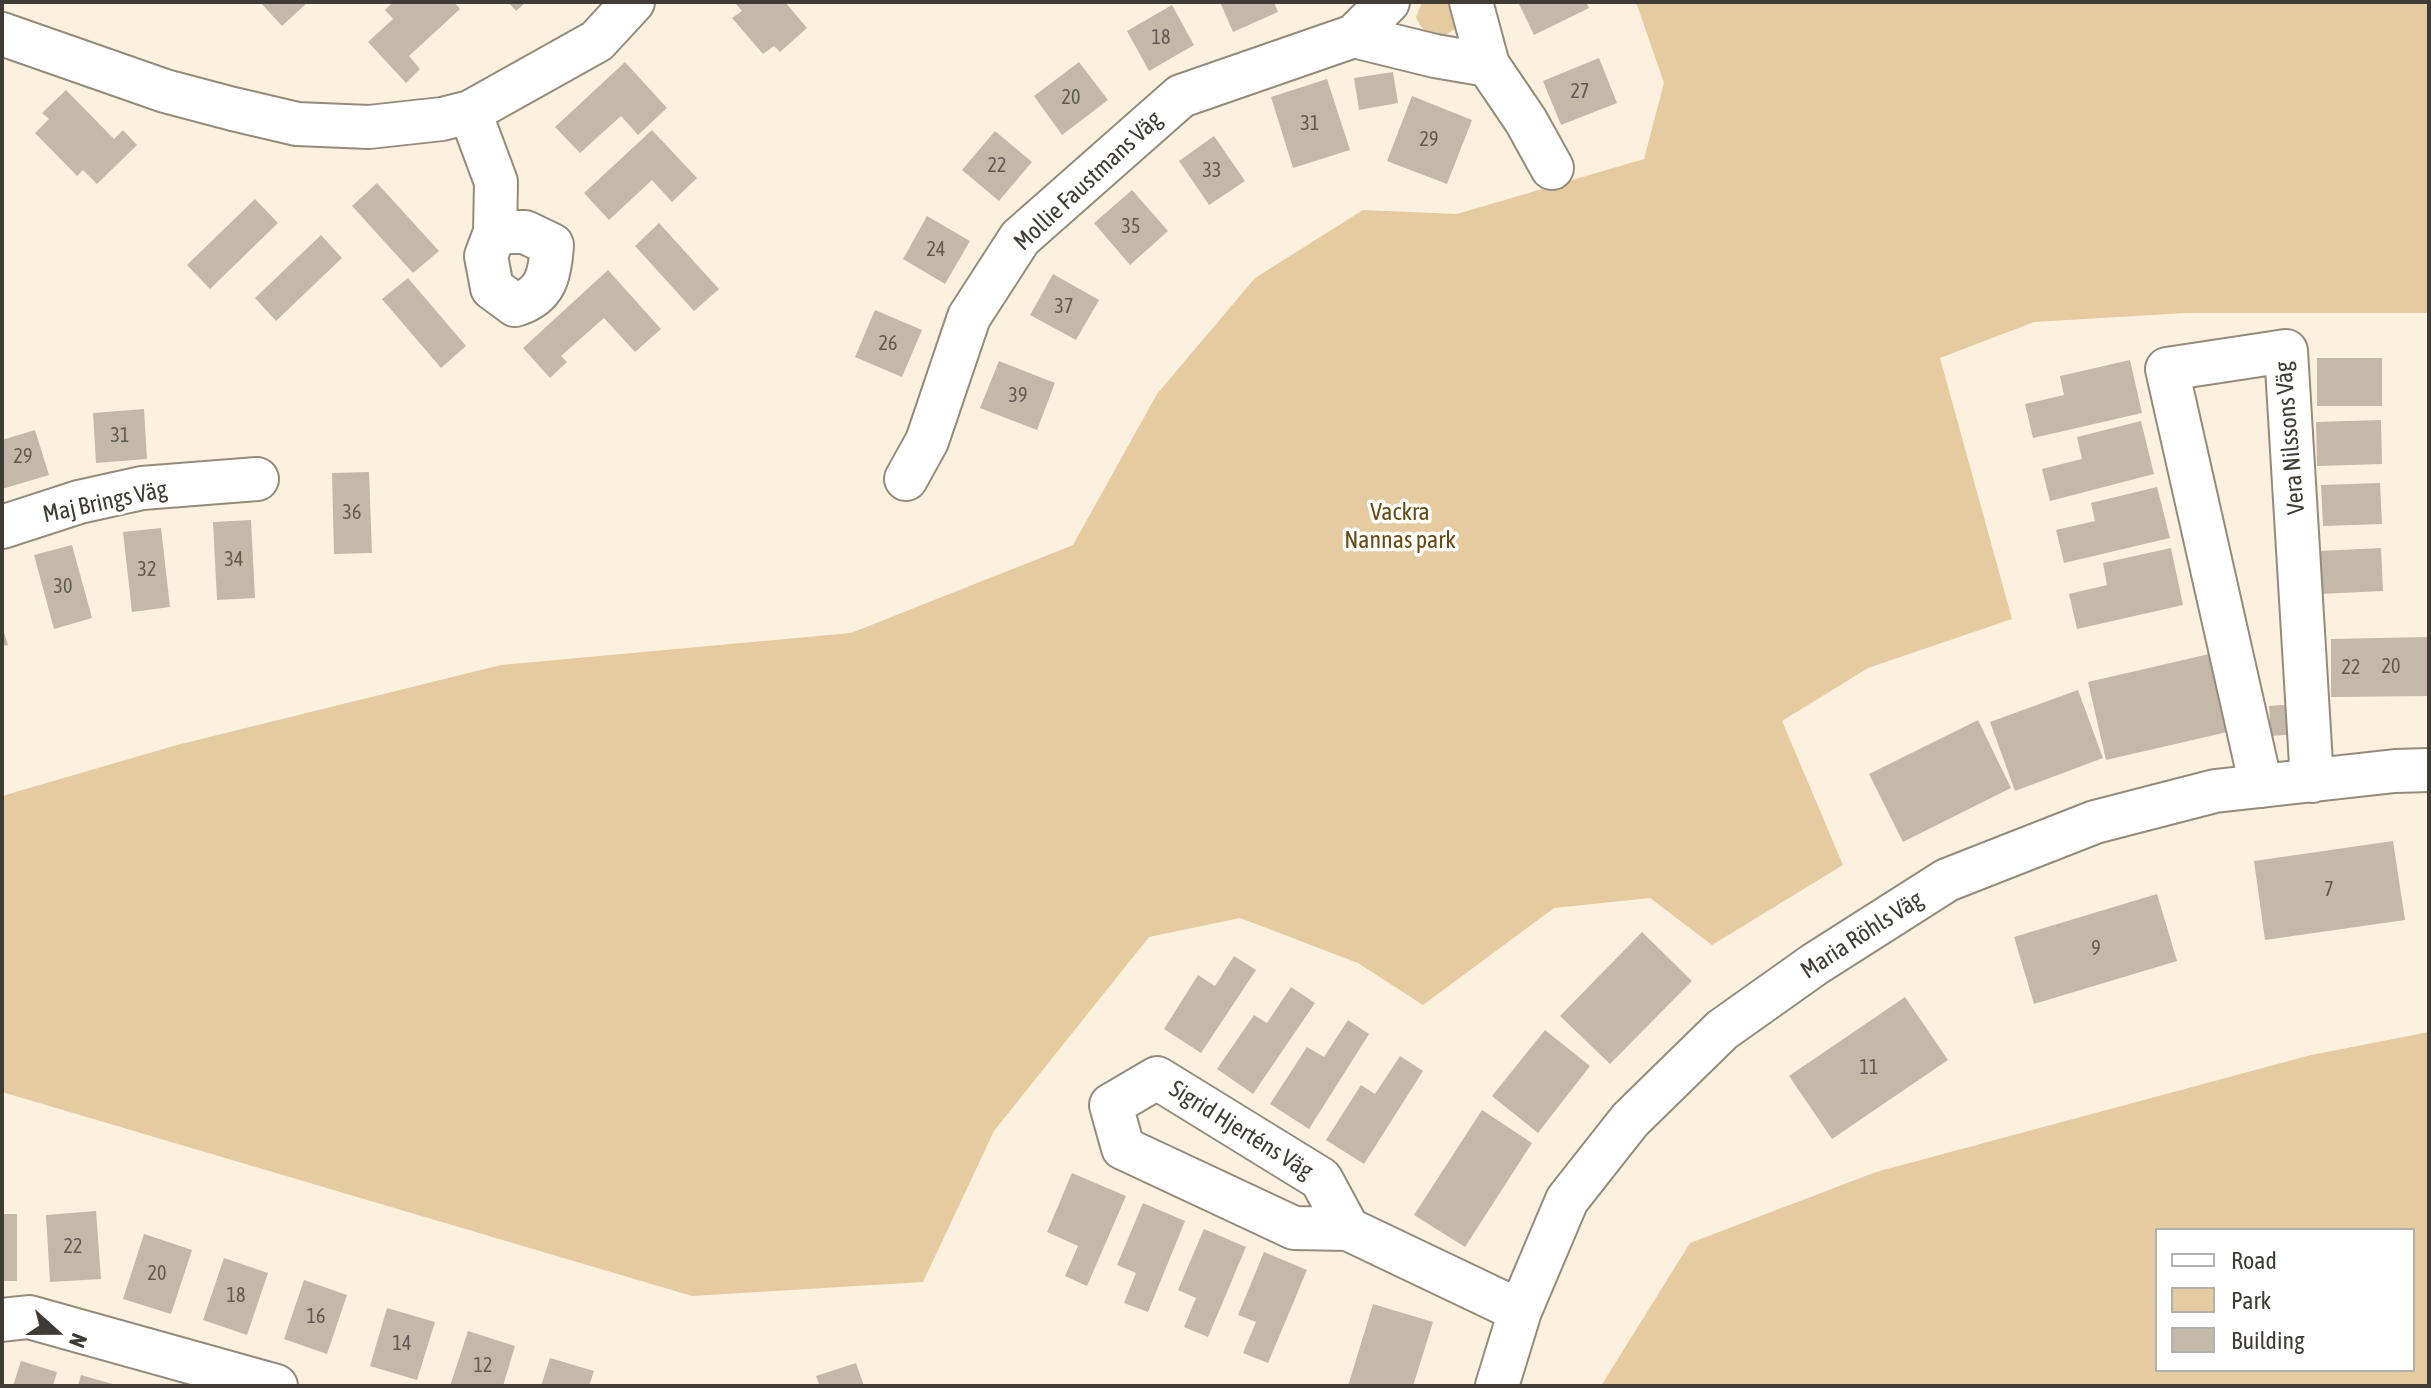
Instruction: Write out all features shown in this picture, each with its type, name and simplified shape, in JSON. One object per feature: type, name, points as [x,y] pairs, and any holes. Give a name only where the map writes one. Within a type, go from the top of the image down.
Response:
[{"type":"street","points":[[2,34],[165,91],[297,124],[369,127],[442,119],[470,112],[597,41],[633,2]]},
{"type":"street","name":"Mollie Faustmans Väg","points":[[906,479],[927,441],[969,317],[1020,238],[1181,96],[1354,36],[1388,2]]},
{"type":"street","points":[[1471,2],[1488,65],[1526,121],[1552,168]]},
{"type":"street","points":[[1354,36],[1435,56],[1488,65]]},
{"type":"street","points":[[470,112],[496,182],[495,232]]},
{"type":"street","name":"Vera Nilssons Väg","points":[[2261,786],[2167,369],[2286,351],[2312,781]]},
{"type":"street","name":"Maj Brings Väg","points":[[2,527],[79,502],[142,488],[257,479]]},
{"type":"street","name":"Maria Röhls Väg","points":[[1497,1386],[1520,1311],[1567,1200],[1630,1120],[1722,1030],[1815,964],[1947,880],[2095,822],[2215,791],[2429,770]]},
{"type":"street","name":"Sigrid Hjerténs Väg","points":[[1348,1229],[1321,1179],[1157,1078],[1111,1105],[1123,1148],[1294,1228],[1348,1229],[1520,1311]]},
{"type":"street","points":[[2,1320],[29,1317],[276,1386]]},
{"type":"green space","points":[[1422,2],[1455,2],[1458,25],[1440,36],[1429,34],[1416,17]]},
{"type":"green space","name":"Vackra Nannas park","points":[[1636,2],[2429,2],[2429,313],[2185,313],[2034,322],[1940,358],[2012,619],[1868,668],[1782,721],[1843,865],[1712,945],[1650,898],[1554,908],[1423,1005],[1358,963],[1240,918],[1149,937],[994,1131],[923,1282],[692,1296],[2,1092],[2,796],[177,745],[501,665],[851,633],[1073,545],[1157,394],[1255,278],[1363,210],[1457,214],[1644,159],[1664,83]]},
{"type":"green space","points":[[2429,1032],[2429,1386],[1601,1386],[1690,1243],[1876,1172],[2311,1055]]},
{"type":"building","points":[[260,2],[308,2],[282,26]]},
{"type":"building","points":[[393,2],[454,2],[460,9],[409,56],[420,69],[406,83],[368,42],[393,19],[385,10]]},
{"type":"building","points":[[508,2],[526,2],[516,11]]},
{"type":"building","points":[[734,2],[785,2],[807,28],[780,52],[774,46],[763,54],[732,18],[742,11]]},
{"type":"building","points":[[1220,2],[1274,2],[1278,12],[1233,32]]},
{"type":"building","points":[[1518,2],[1586,2],[1589,8],[1534,35]]},
{"type":"building","points":[[1172,5],[1194,45],[1149,71],[1127,31]]},
{"type":"building","points":[[1599,58],[1617,103],[1561,125],[1543,81]]},
{"type":"building","points":[[625,62],[667,108],[638,135],[621,116],[580,153],[555,127]]},
{"type":"building","points":[[1079,62],[1108,100],[1062,135],[1034,96]]},
{"type":"building","points":[[1393,72],[1398,103],[1359,110],[1354,78]]},
{"type":"building","points":[[1327,79],[1350,150],[1293,168],[1271,97]]},
{"type":"building","points":[[66,90],[114,139],[123,130],[137,145],[97,184],[83,170],[77,176],[35,133],[49,119],[42,113]]},
{"type":"building","points":[[1412,96],[1472,120],[1447,184],[1387,161]]},
{"type":"building","points":[[652,130],[697,178],[672,202],[652,180],[609,220],[584,193]]},
{"type":"building","points":[[995,131],[1032,162],[999,201],[962,170]]},
{"type":"building","points":[[1214,136],[1245,181],[1209,205],[1179,161]]},
{"type":"building","points":[[377,183],[439,251],[413,273],[352,206]]},
{"type":"building","points":[[1132,190],[1168,231],[1130,265],[1094,223]]},
{"type":"building","points":[[255,199],[278,223],[210,289],[187,265]]},
{"type":"building","points":[[927,216],[970,241],[945,284],[903,259]]},
{"type":"building","points":[[659,223],[719,289],[694,311],[635,246]]},
{"type":"building","points":[[321,235],[342,258],[276,321],[255,298]]},
{"type":"building","points":[[608,270],[661,329],[635,352],[604,318],[561,356],[567,362],[550,378],[523,348]]},
{"type":"building","points":[[1053,274],[1099,300],[1076,340],[1030,315]]},
{"type":"building","points":[[408,278],[466,346],[441,368],[382,299]]},
{"type":"building","points":[[875,310],[922,330],[902,377],[855,357]]},
{"type":"building","points":[[2317,358],[2382,358],[2382,406],[2317,406]]},
{"type":"building","points":[[2130,360],[2142,413],[2033,438],[2025,404],[2064,395],[2060,376]]},
{"type":"building","points":[[999,361],[1055,383],[1037,430],[980,408]]},
{"type":"building","points":[[144,409],[147,459],[96,463],[93,413]]},
{"type":"building","points":[[2381,420],[2382,464],[2317,466],[2316,422]]},
{"type":"building","points":[[2141,421],[2154,474],[2050,501],[2042,469],[2082,459],[2077,437]]},
{"type":"building","points":[[35,430],[49,475],[2,489],[2,440]]},
{"type":"building","points":[[369,472],[372,553],[334,554],[332,473]]},
{"type":"building","points":[[2380,483],[2382,524],[2323,526],[2321,485]]},
{"type":"building","points":[[2157,487],[2170,538],[2064,563],[2056,530],[2095,521],[2091,503]]},
{"type":"building","points":[[251,520],[255,598],[217,600],[213,522]]},
{"type":"building","points":[[161,528],[170,607],[132,612],[123,532]]},
{"type":"building","points":[[72,545],[92,618],[54,629],[34,555]]},
{"type":"building","points":[[2171,548],[2183,605],[2077,629],[2069,594],[2107,585],[2103,563]]},
{"type":"building","points":[[2381,548],[2383,591],[2320,594],[2319,551]]},
{"type":"building","points":[[2,626],[8,645],[2,646]]},
{"type":"building","points":[[2429,637],[2429,696],[2331,697],[2331,639]]},
{"type":"building","points":[[2218,652],[2236,730],[2106,760],[2088,682]]},
{"type":"building","points":[[2078,690],[2103,758],[2015,791],[1990,722]]},
{"type":"building","points":[[2296,704],[2299,734],[2271,736],[2269,706]]},
{"type":"building","points":[[1978,720],[2011,788],[1903,842],[1869,774]]},
{"type":"building","points":[[2393,841],[2405,920],[2265,940],[2254,861]]},
{"type":"building","points":[[2157,894],[2177,961],[2034,1004],[2014,937]]},
{"type":"building","points":[[1642,932],[1692,981],[1610,1064],[1560,1016]]},
{"type":"building","points":[[1234,956],[1256,970],[1201,1053],[1164,1029],[1198,975],[1215,986]]},
{"type":"building","points":[[1291,987],[1315,1003],[1253,1094],[1217,1069],[1254,1015],[1267,1023]]},
{"type":"building","points":[[1905,997],[1948,1060],[1832,1139],[1789,1076]]},
{"type":"building","points":[[1348,1020],[1369,1034],[1309,1129],[1270,1104],[1307,1047],[1324,1057]]},
{"type":"building","points":[[1545,1030],[1590,1066],[1538,1133],[1492,1096]]},
{"type":"building","points":[[1400,1056],[1423,1071],[1364,1164],[1326,1140],[1361,1085],[1375,1094]]},
{"type":"building","points":[[1482,1110],[1532,1143],[1465,1247],[1414,1215]]},
{"type":"building","points":[[1072,1173],[1126,1196],[1087,1286],[1065,1276],[1078,1246],[1047,1232]]},
{"type":"building","points":[[1143,1203],[1185,1221],[1148,1312],[1124,1303],[1136,1273],[1117,1265]]},
{"type":"building","points":[[96,1211],[101,1279],[50,1282],[46,1215]]},
{"type":"building","points":[[2,1214],[17,1214],[17,1281],[2,1281]]},
{"type":"building","points":[[1204,1229],[1246,1247],[1208,1337],[1184,1327],[1196,1298],[1178,1290]]},
{"type":"building","points":[[144,1234],[192,1250],[171,1314],[123,1299]]},
{"type":"building","points":[[1264,1252],[1307,1270],[1268,1363],[1243,1353],[1256,1322],[1238,1315]]},
{"type":"building","points":[[224,1258],[268,1273],[247,1335],[203,1320]]},
{"type":"building","points":[[304,1280],[347,1295],[327,1354],[284,1339]]},
{"type":"building","points":[[1373,1304],[1433,1322],[1413,1386],[1348,1386]]},
{"type":"building","points":[[387,1308],[435,1322],[417,1380],[370,1366]]},
{"type":"building","points":[[468,1331],[515,1346],[503,1386],[450,1386]]},
{"type":"building","points":[[550,1358],[594,1371],[589,1386],[541,1386]]},
{"type":"building","points":[[21,1361],[57,1372],[53,1386],[13,1386]]},
{"type":"building","points":[[856,1363],[864,1386],[820,1386],[816,1376]]},
{"type":"building","points":[[81,1375],[116,1385],[116,1386],[78,1386]]}]
